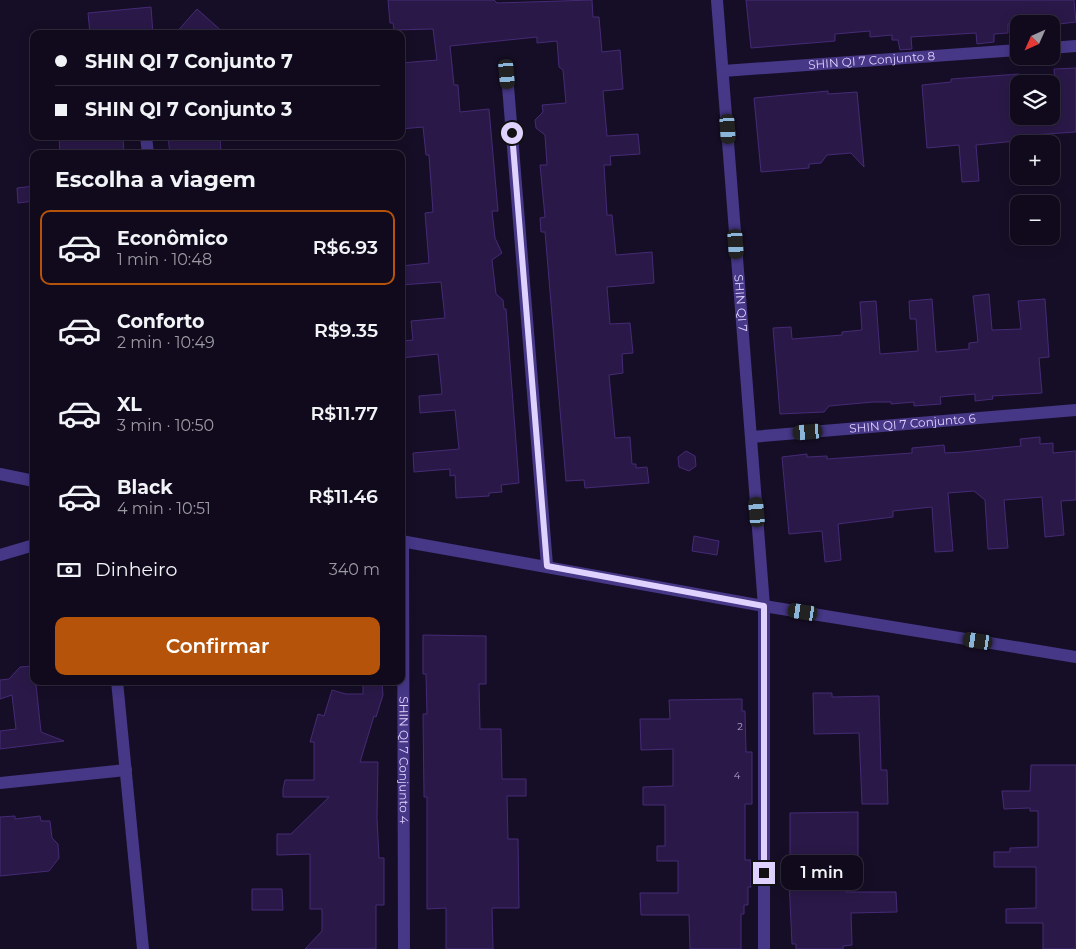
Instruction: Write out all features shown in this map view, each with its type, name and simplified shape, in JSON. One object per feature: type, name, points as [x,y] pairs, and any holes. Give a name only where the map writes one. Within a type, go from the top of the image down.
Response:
[{"type":"street","name":"SHIN QI 7","points":[[717,0],[764,606],[764,949]]},
{"type":"street","points":[[1060,47],[1076,46]]},
{"type":"street","name":"SHIN QI 7 Conjunto 8","points":[[723,71],[1010,51]]},
{"type":"street","points":[[507,74],[547,566]]},
{"type":"street","name":"SHIN QI 7 Conjunto 6","points":[[751,437],[1076,410]]},
{"type":"street","points":[[0,474],[30,480]]},
{"type":"street","points":[[405,542],[764,606],[1076,657]]},
{"type":"street","points":[[0,555],[30,545]]},
{"type":"street","points":[[117,685],[143,949]]},
{"type":"street","name":"SHIN QI 7 Conjunto 4","points":[[403,685],[404,949]]},
{"type":"street","points":[[0,783],[126,770]]},
{"type":"building","points":[[388,0],[494,0],[497,3],[592,0],[593,17],[599,17],[602,52],[620,50],[623,89],[603,91],[607,136],[638,134],[640,154],[610,156],[611,165],[604,165],[607,215],[612,215],[616,255],[652,252],[654,283],[607,287],[610,324],[630,323],[633,353],[622,354],[623,373],[609,375],[615,438],[630,437],[632,464],[636,464],[636,468],[647,467],[649,483],[585,488],[584,480],[566,481],[545,232],[541,232],[540,218],[545,217],[540,165],[547,165],[545,135],[536,128],[535,120],[543,112],[542,105],[566,103],[563,70],[559,67],[557,41],[537,43],[537,37],[450,46],[454,85],[458,85],[460,112],[489,109],[498,211],[492,211],[495,238],[502,253],[492,260],[496,294],[503,300],[504,309],[506,309],[519,483],[501,485],[502,492],[489,493],[489,496],[456,498],[455,475],[450,476],[450,469],[414,472],[413,453],[459,449],[455,410],[420,413],[419,396],[442,394],[438,354],[405,358],[405,341],[413,340],[411,321],[445,318],[441,282],[405,285],[405,266],[429,263],[425,213],[433,212],[429,155],[426,155],[423,127],[405,129],[405,63],[437,60],[433,29],[394,30],[393,23],[390,23]]},
{"type":"building","points":[[746,0],[1074,0],[1076,22],[1060,24],[1060,15],[1010,15],[1008,33],[994,34],[994,42],[977,44],[976,33],[911,37],[912,49],[900,50],[898,40],[892,40],[892,35],[870,37],[870,31],[835,34],[835,41],[751,48]]},
{"type":"building","points":[[151,7],[153,30],[90,30],[88,13]]},
{"type":"building","points":[[197,9],[221,30],[179,30]]},
{"type":"building","points":[[1076,68],[1076,132],[1010,135],[1010,142],[976,145],[979,181],[962,182],[959,145],[927,148],[922,85],[951,82],[951,79],[1019,74],[1010,75],[1010,125],[1060,125],[1060,75],[1054,75],[1054,69]]},
{"type":"building","points":[[828,91],[828,94],[857,92],[864,167],[851,153],[827,155],[821,163],[809,164],[809,168],[761,172],[754,98]]},
{"type":"building","points":[[59,140],[123,140],[124,150],[60,150]]},
{"type":"building","points":[[168,140],[220,140],[221,150],[170,150]]},
{"type":"building","points":[[30,186],[30,202],[18,203],[17,188]]},
{"type":"building","points":[[989,294],[992,330],[1021,329],[1018,301],[1045,299],[1049,357],[1039,358],[1042,393],[992,396],[993,399],[975,401],[975,394],[940,397],[941,404],[914,406],[914,402],[891,404],[891,402],[873,402],[829,406],[824,412],[780,414],[773,328],[791,327],[792,339],[842,335],[842,332],[862,330],[860,302],[876,301],[880,354],[918,351],[916,319],[910,319],[909,301],[932,299],[936,352],[969,349],[969,343],[978,342],[973,296]]},
{"type":"building","points":[[1040,437],[1040,444],[1053,443],[1053,453],[1076,451],[1076,500],[1061,501],[1064,535],[1045,537],[1042,497],[1004,500],[1008,548],[988,549],[985,500],[974,491],[948,493],[953,551],[935,552],[932,507],[893,511],[893,517],[838,524],[841,560],[825,562],[822,531],[789,534],[782,457],[807,454],[807,457],[827,456],[827,459],[912,453],[912,448],[944,445],[945,453],[963,452],[1021,446],[1020,439]]},
{"type":"building","points":[[686,451],[695,456],[696,466],[689,471],[679,467],[678,457]]},
{"type":"building","points":[[694,536],[719,541],[717,555],[692,551]]},
{"type":"building","points":[[423,635],[486,636],[486,684],[479,684],[480,729],[501,729],[502,779],[526,779],[526,796],[507,796],[508,839],[518,839],[519,908],[492,908],[493,949],[446,949],[446,908],[427,909],[427,797],[424,797],[423,714],[427,714],[426,674],[423,674]]},
{"type":"building","points":[[30,666],[30,685],[36,685],[41,732],[64,741],[0,749],[0,731],[16,729],[12,695],[0,699],[0,680],[9,679],[20,667]]},
{"type":"building","points":[[363,685],[382,685],[383,695],[376,717],[374,716],[360,762],[378,762],[377,818],[379,858],[384,858],[384,905],[376,905],[376,949],[305,949],[322,931],[322,909],[310,909],[310,854],[277,855],[277,834],[291,834],[329,797],[283,797],[285,780],[314,780],[314,742],[310,742],[318,714],[324,716],[332,690],[346,694],[363,694]]},
{"type":"building","points":[[813,693],[832,693],[832,697],[879,696],[881,770],[887,770],[888,804],[862,804],[859,733],[814,734]]},
{"type":"building","points":[[742,699],[742,711],[745,711],[746,752],[752,752],[752,804],[745,804],[745,860],[751,860],[751,887],[748,887],[748,905],[744,905],[744,914],[741,914],[741,949],[690,949],[689,915],[641,915],[640,893],[678,893],[678,861],[657,861],[657,846],[665,846],[665,805],[643,805],[643,787],[673,786],[673,749],[641,750],[640,719],[670,719],[669,700]]},
{"type":"building","points":[[1031,765],[1076,765],[1076,949],[1043,949],[1043,923],[1006,923],[1006,909],[1036,908],[1036,867],[994,867],[994,852],[1010,852],[1010,848],[1038,847],[1038,811],[1030,811],[1030,808],[1004,809],[1002,791],[1030,791]]},
{"type":"building","points":[[858,812],[858,858],[847,858],[846,892],[896,892],[897,912],[851,913],[852,945],[843,946],[843,949],[796,949],[796,944],[792,944],[789,879],[813,855],[790,855],[790,813]]},
{"type":"building","points":[[15,816],[15,819],[40,816],[41,821],[50,821],[52,838],[58,844],[59,858],[49,871],[0,876],[0,817]]},
{"type":"building","points":[[252,889],[282,889],[283,910],[252,910]]},
{"type":"route","points":[[512,133],[547,566],[764,606],[764,873]]}]
